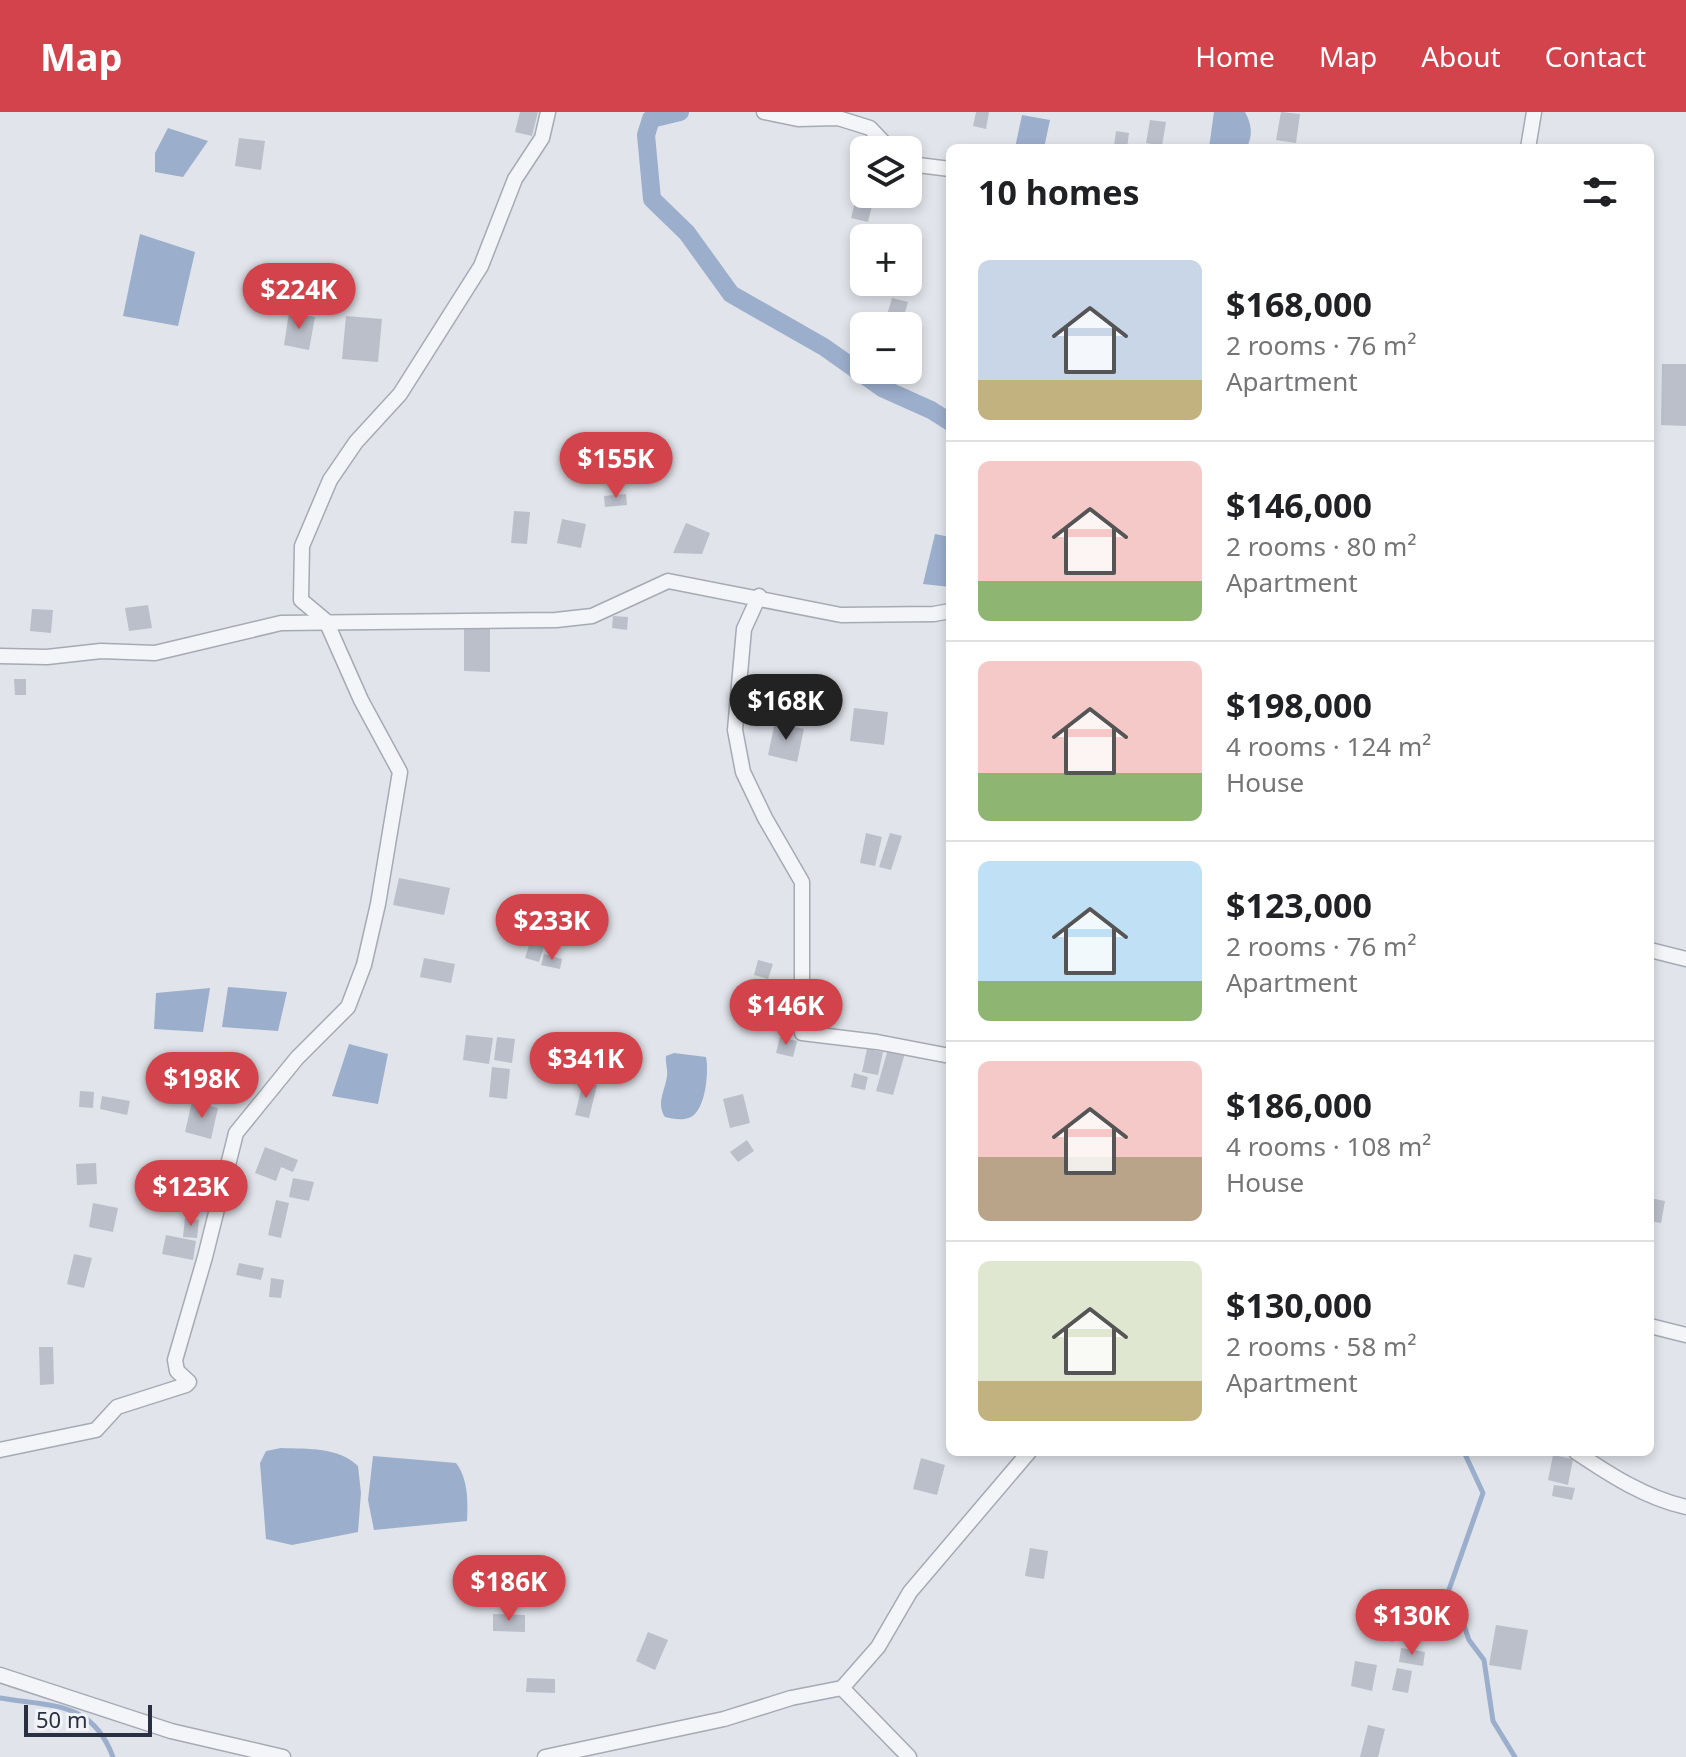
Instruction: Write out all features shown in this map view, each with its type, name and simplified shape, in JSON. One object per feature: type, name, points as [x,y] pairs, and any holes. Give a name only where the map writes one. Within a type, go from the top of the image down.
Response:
[{"type":"street","points":[[0,1450],[96,1430],[117,1407],[189,1382],[177,1371],[175,1360],[236,1133],[297,1058],[348,1007],[364,965],[378,904],[400,772],[361,700],[326,621],[301,600],[302,546],[330,480],[356,442],[400,394],[481,266],[515,179],[542,138],[548,112]]},
{"type":"street","points":[[764,112],[798,119],[838,118],[870,128],[878,136]]},
{"type":"street","points":[[1529,144],[1534,112]]},
{"type":"street","points":[[922,166],[946,168]]},
{"type":"street","points":[[0,656],[47,657],[101,651],[155,653],[281,623],[556,620],[592,616],[668,581],[759,596],[841,615],[946,612]]},
{"type":"street","points":[[759,596],[744,629],[735,730],[743,772],[802,882],[802,1033],[877,1042],[946,1055]]},
{"type":"street","points":[[1654,951],[1686,959]]},
{"type":"street","points":[[1654,1327],[1686,1335]]},
{"type":"street","points":[[545,1757],[724,1719],[791,1698],[842,1688],[878,1647],[910,1592],[1026,1456]]},
{"type":"street","points":[[1582,1456],[1663,1502],[1686,1507]]},
{"type":"street","points":[[0,1675],[171,1731],[283,1757]]},
{"type":"street","points":[[842,1688],[909,1757]]},
{"type":"water","points":[[1214,112],[1245,112],[1251,130],[1248,144],[1210,144]]},
{"type":"water","points":[[1022,115],[1050,120],[1045,144],[1016,144]]},
{"type":"water","points":[[168,128],[208,141],[183,177],[155,172],[155,153]]},
{"type":"water","points":[[140,234],[195,252],[178,326],[123,316]]},
{"type":"water","points":[[935,534],[946,536],[946,587],[923,584]]},
{"type":"water","points":[[228,987],[287,992],[278,1031],[222,1027]]},
{"type":"water","points":[[210,988],[203,1032],[154,1029],[156,993]]},
{"type":"water","points":[[349,1044],[388,1054],[378,1104],[332,1096]]},
{"type":"water","points":[[674,1053],[706,1057],[707,1080],[703,1098],[696,1113],[685,1119],[665,1117],[661,1107],[667,1076],[666,1056]]},
{"type":"water","points":[[281,1448],[332,1452],[358,1466],[361,1493],[358,1532],[292,1545],[266,1539],[260,1463],[266,1451]]},
{"type":"water","points":[[373,1456],[456,1463],[465,1483],[467,1521],[374,1530],[368,1500]]},
{"type":"building","points":[[520,112],[538,112],[532,136],[515,132]]},
{"type":"building","points":[[976,112],[989,112],[986,129],[973,126]]},
{"type":"building","points":[[1281,112],[1300,114],[1296,143],[1276,140]]},
{"type":"building","points":[[1150,120],[1166,122],[1162,144],[1146,143]]},
{"type":"building","points":[[1116,131],[1129,133],[1128,144],[1114,144]]},
{"type":"building","points":[[239,138],[265,141],[261,170],[235,166]]},
{"type":"building","points":[[854,208],[872,208],[868,222],[851,218]]},
{"type":"building","points":[[892,298],[908,302],[905,312],[888,312]]},
{"type":"building","points":[[289,313],[315,317],[309,350],[284,345]]},
{"type":"building","points":[[346,316],[382,319],[378,362],[342,359]]},
{"type":"building","points":[[1662,364],[1686,364],[1686,426],[1661,425]]},
{"type":"building","points":[[626,494],[627,505],[605,507],[604,496]]},
{"type":"building","points":[[514,511],[530,512],[527,544],[511,543]]},
{"type":"building","points":[[562,519],[586,524],[581,548],[557,543]]},
{"type":"building","points":[[686,523],[710,533],[702,554],[673,553]]},
{"type":"building","points":[[148,605],[152,628],[129,631],[125,608]]},
{"type":"building","points":[[32,609],[53,610],[51,633],[30,631]]},
{"type":"building","points":[[613,616],[628,617],[627,630],[612,628]]},
{"type":"building","points":[[464,627],[490,627],[490,672],[464,671]]},
{"type":"building","points":[[14,679],[26,679],[26,695],[15,695]]},
{"type":"building","points":[[854,708],[888,712],[884,745],[850,741]]},
{"type":"building","points":[[775,722],[804,729],[797,762],[768,755]]},
{"type":"building","points":[[866,833],[882,837],[875,866],[860,863]]},
{"type":"building","points":[[890,833],[902,836],[891,870],[879,867]]},
{"type":"building","points":[[399,878],[450,888],[444,915],[393,905]]},
{"type":"building","points":[[530,942],[544,946],[539,962],[525,958]]},
{"type":"building","points":[[544,954],[562,959],[560,969],[541,965]]},
{"type":"building","points":[[424,958],[455,964],[451,983],[420,977]]},
{"type":"building","points":[[758,960],[773,964],[768,979],[754,975]]},
{"type":"building","points":[[466,1035],[493,1038],[489,1064],[463,1060]]},
{"type":"building","points":[[497,1037],[515,1039],[512,1063],[494,1060]]},
{"type":"building","points":[[780,1037],[797,1041],[793,1057],[776,1053]]},
{"type":"building","points":[[867,1049],[883,1052],[878,1075],[862,1072]]},
{"type":"building","points":[[888,1049],[905,1053],[893,1095],[876,1091]]},
{"type":"building","points":[[492,1067],[510,1069],[507,1099],[489,1097]]},
{"type":"building","points":[[854,1073],[868,1077],[865,1090],[851,1087]]},
{"type":"building","points":[[583,1082],[597,1085],[589,1118],[575,1115]]},
{"type":"building","points":[[80,1091],[94,1092],[93,1108],[79,1107]]},
{"type":"building","points":[[743,1094],[750,1123],[730,1128],[723,1099]]},
{"type":"building","points":[[102,1096],[130,1101],[127,1115],[100,1109]]},
{"type":"building","points":[[192,1102],[218,1108],[211,1139],[185,1132]]},
{"type":"building","points":[[747,1140],[754,1151],[738,1162],[730,1152]]},
{"type":"building","points":[[265,1147],[298,1160],[293,1172],[281,1167],[276,1181],[255,1173]]},
{"type":"building","points":[[96,1163],[97,1184],[77,1185],[76,1164]]},
{"type":"building","points":[[293,1178],[314,1182],[309,1201],[289,1197]]},
{"type":"building","points":[[1654,1199],[1665,1201],[1661,1223],[1654,1222]]},
{"type":"building","points":[[276,1200],[289,1203],[281,1238],[268,1235]]},
{"type":"building","points":[[93,1203],[118,1208],[113,1232],[89,1227]]},
{"type":"building","points":[[185,1218],[199,1220],[197,1238],[183,1237]]},
{"type":"building","points":[[166,1235],[196,1241],[193,1260],[162,1254]]},
{"type":"building","points":[[74,1254],[92,1258],[84,1288],[67,1284]]},
{"type":"building","points":[[239,1263],[264,1268],[261,1280],[236,1275]]},
{"type":"building","points":[[271,1278],[284,1280],[281,1298],[269,1297]]},
{"type":"building","points":[[39,1347],[53,1347],[54,1384],[40,1385]]},
{"type":"building","points":[[1553,1456],[1573,1459],[1568,1485],[1548,1480]]},
{"type":"building","points":[[921,1458],[945,1465],[937,1495],[913,1489]]},
{"type":"building","points":[[1554,1485],[1575,1488],[1572,1500],[1552,1496]]},
{"type":"building","points":[[1030,1548],[1048,1551],[1044,1579],[1025,1576]]},
{"type":"building","points":[[1381,1610],[1400,1615],[1393,1642],[1374,1638]]},
{"type":"building","points":[[493,1614],[525,1615],[525,1632],[493,1631]]},
{"type":"building","points":[[1496,1625],[1528,1630],[1521,1670],[1489,1665]]},
{"type":"building","points":[[648,1632],[668,1640],[655,1670],[636,1661]]},
{"type":"building","points":[[1401,1648],[1425,1652],[1423,1666],[1399,1662]]},
{"type":"building","points":[[1355,1661],[1377,1665],[1372,1691],[1351,1686]]},
{"type":"building","points":[[1397,1668],[1412,1671],[1408,1693],[1392,1690]]},
{"type":"building","points":[[527,1678],[555,1679],[555,1693],[526,1692]]},
{"type":"building","points":[[1368,1725],[1385,1729],[1378,1757],[1360,1757]]},
{"type":"waterway","points":[[680,112],[651,119],[646,135],[652,199],[687,233],[731,294],[824,347],[882,388],[946,419]]},
{"type":"waterway","points":[[1466,1456],[1483,1493],[1445,1601],[1460,1614],[1469,1640],[1484,1660],[1493,1721],[1515,1757]]},
{"type":"waterway","points":[[0,1698],[53,1706],[81,1716],[94,1725],[113,1757]]}]
